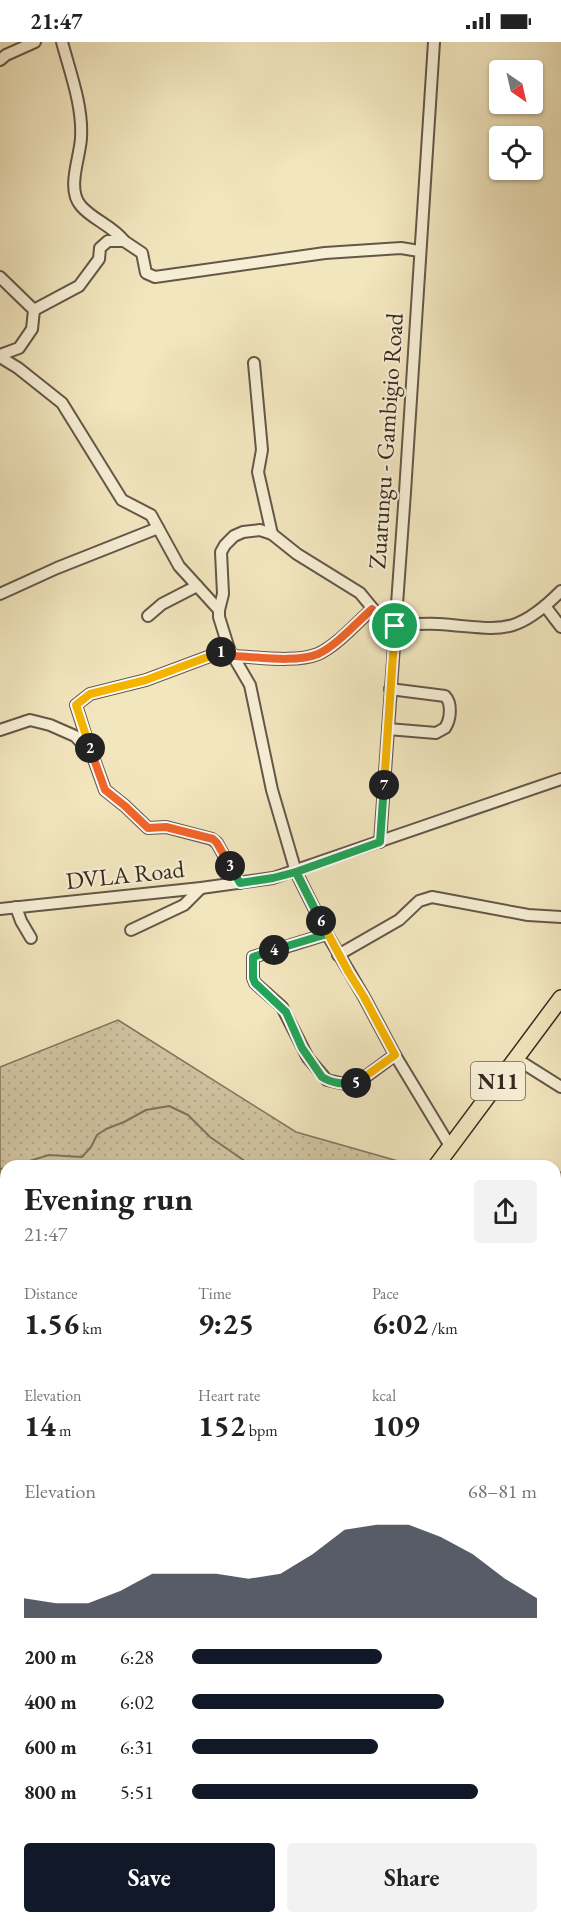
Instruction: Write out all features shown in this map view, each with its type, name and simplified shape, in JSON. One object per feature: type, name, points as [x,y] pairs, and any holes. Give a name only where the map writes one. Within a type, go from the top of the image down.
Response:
[{"type":"highway","name":"N11","points":[[440,1160],[561,998]]},
{"type":"street","points":[[0,60],[35,42]]},
{"type":"street","points":[[62,42],[81,116],[81,137],[74,191],[80,206],[142,253],[146,273],[155,277],[325,253],[401,248],[419,251]]},
{"type":"street","name":"Zuarungu - Gambigio Road","points":[[380,842],[434,42]]},
{"type":"street","points":[[34,310],[79,286],[99,259],[100,248],[104,243],[108,240],[124,241]]},
{"type":"street","points":[[0,277],[34,310]]},
{"type":"street","points":[[0,356],[19,348],[32,329],[34,310]]},
{"type":"street","points":[[0,356],[62,403],[122,500],[151,515],[179,566],[219,610],[232,653],[250,685],[272,790],[296,872],[338,955],[450,1146]]},
{"type":"street","points":[[254,363],[262,450],[258,472],[272,534]]},
{"type":"street","points":[[0,594],[57,568],[158,528]]},
{"type":"street","points":[[219,610],[223,594],[221,552],[234,536],[243,532],[260,530],[272,534],[293,551],[357,591],[385,624],[502,628],[522,622],[561,591]]},
{"type":"street","points":[[148,616],[162,604],[197,586]]},
{"type":"street","points":[[545,606],[561,627]]},
{"type":"street","points":[[240,883],[213,839],[166,827],[148,828],[125,806],[110,796],[105,790],[76,705],[90,694],[146,680],[232,653],[297,658],[315,655],[332,644],[372,609]]},
{"type":"street","points":[[388,729],[436,733],[448,724],[450,709],[445,696],[390,689]]},
{"type":"street","points":[[0,730],[24,721],[50,725],[75,736],[92,754]]},
{"type":"street","name":"DVLA Road","points":[[0,909],[201,888],[273,878],[296,872],[561,779]]},
{"type":"street","points":[[131,930],[184,905],[201,888]]},
{"type":"street","points":[[338,955],[399,920],[419,901],[432,897],[528,915],[561,917]]},
{"type":"street","points":[[16,907],[31,938]]},
{"type":"street","points":[[327,934],[253,957],[252,970],[255,983],[286,1012],[308,1058],[327,1080],[345,1084],[357,1083],[395,1055]]},
{"type":"street","points":[[515,1058],[561,1087]]},
{"type":"shaded area","points":[[118,1020],[296,1132],[394,1160],[0,1160],[0,1067]]},
{"type":"waterway","points":[[33,1160],[49,1155],[82,1157],[91,1147],[97,1135],[106,1129],[146,1110],[169,1106],[188,1115],[210,1137],[243,1160]]},
{"type":"route","points":[[395,626],[380,842],[296,872],[327,934],[395,1055],[357,1083],[345,1084],[322,1077],[302,1048],[286,1012],[260,990],[253,978],[253,957],[327,934],[296,872],[240,883],[213,839],[166,827],[148,828],[105,790],[76,705],[90,694],[146,680],[229,649],[234,656],[297,658],[315,655],[332,644],[372,609],[387,626],[395,626]]}]
